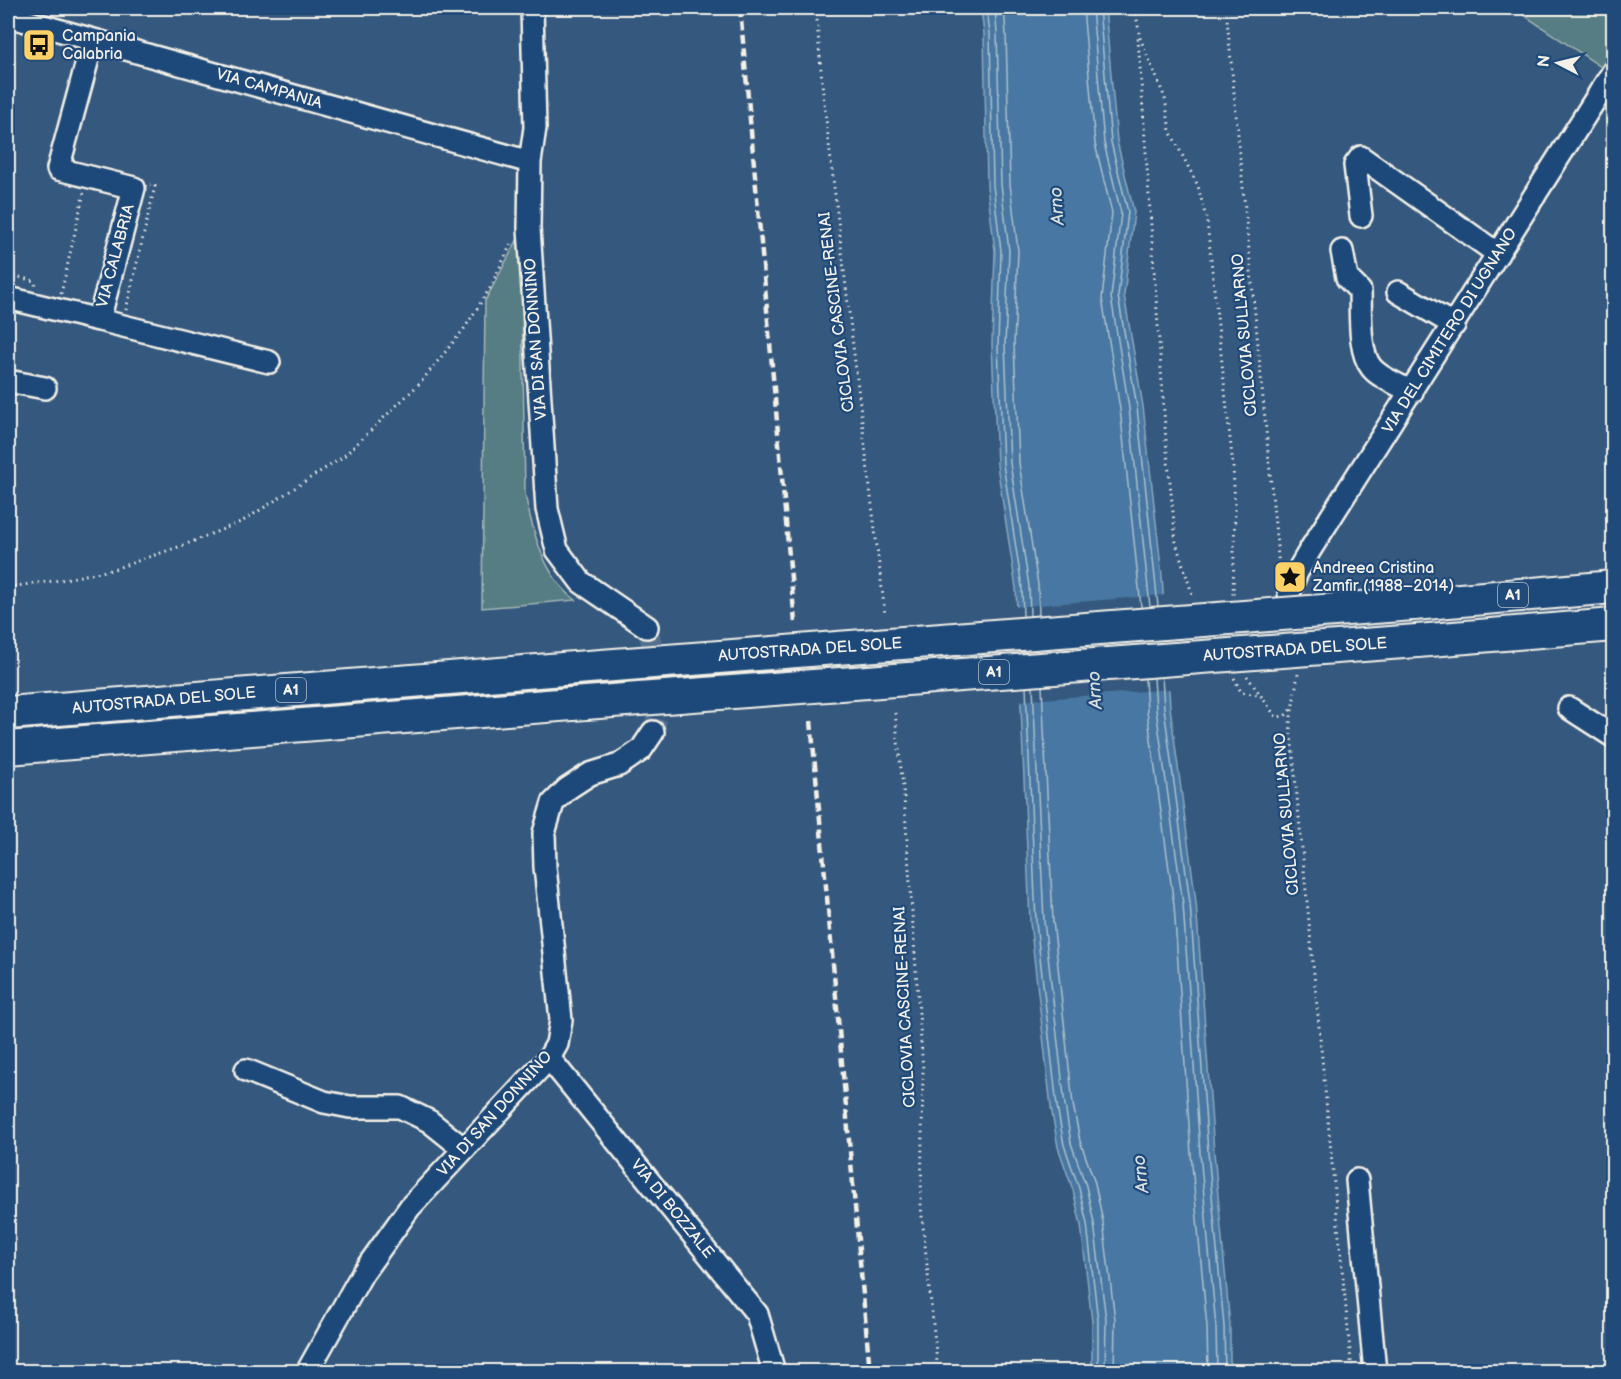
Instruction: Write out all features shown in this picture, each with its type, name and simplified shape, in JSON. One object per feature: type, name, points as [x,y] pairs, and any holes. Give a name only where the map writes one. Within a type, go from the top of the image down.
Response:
[{"type":"highway","name":"AUTOSTRADA DEL SOLE","points":[[8,713],[1614,587]]},
{"type":"highway","name":"AUTOSTRADA DEL SOLE","points":[[8,748],[1614,626]]},
{"type":"street","name":"VIA DI SAN DONNINO","points":[[532,8],[535,128],[530,162],[529,228],[547,508],[557,550],[581,582],[646,627]]},
{"type":"street","name":"VIA CAMPANIA","points":[[8,16],[530,162]]},
{"type":"street","name":"VIA CALABRIA","points":[[93,40],[58,169],[134,188],[99,320]]},
{"type":"street","name":"VIA DEL CIMITERO DI UGNANO","points":[[1289,593],[1296,574],[1310,550],[1614,70]]},
{"type":"street","points":[[1361,216],[1355,165],[1361,157],[1498,254]]},
{"type":"street","points":[[1342,251],[1347,278],[1360,291],[1362,338],[1365,354],[1371,367],[1412,392]]},
{"type":"street","points":[[1398,292],[1454,325]]},
{"type":"street","name":"VIA CALABRIA","points":[[8,298],[269,362]]},
{"type":"street","points":[[8,381],[45,388]]},
{"type":"street","points":[[1569,708],[1614,737]]},
{"type":"street","name":"VIA DI SAN DONNINO","points":[[307,1371],[362,1274],[410,1207],[549,1058],[557,1044],[561,1020],[544,867],[544,833],[553,803],[567,789],[590,774],[619,765],[641,750],[653,732]]},
{"type":"street","name":"VIA DI BOZZALE","points":[[549,1058],[757,1314],[774,1371]]},
{"type":"street","points":[[246,1070],[324,1102],[350,1107],[400,1107],[429,1120],[464,1149]]},
{"type":"street","points":[[1357,1180],[1375,1371]]},
{"type":"path","name":"CICLOVIA CASCINE-RENAI","points":[[816,8],[823,94],[885,614]]},
{"type":"path","points":[[1135,8],[1166,441],[1176,543],[1194,600]]},
{"type":"path","name":"CICLOVIA SULL'ARNO","points":[[1226,8],[1280,569],[1289,593]]},
{"type":"path","points":[[1137,24],[1140,38],[1166,98],[1170,131],[1198,186],[1207,222],[1233,466],[1234,602]]},
{"type":"path","points":[[8,587],[111,570],[184,545],[243,521],[343,458],[420,384],[464,329],[490,288],[514,238]]},
{"type":"path","name":"CICLOVIA SULL'ARNO","points":[[1299,664],[1290,723],[1352,1371]]},
{"type":"path","points":[[1230,671],[1241,692],[1259,695]]},
{"type":"path","points":[[1246,675],[1276,717],[1285,716],[1292,708]]},
{"type":"path","name":"CICLOVIA CASCINE-RENAI","points":[[895,713],[904,797],[923,1070],[921,1206],[938,1371]]},
{"type":"green space","points":[[1525,8],[1598,8],[1613,18],[1613,62],[1607,71],[1521,13]]},
{"type":"green space","points":[[521,233],[525,494],[536,539],[548,567],[565,590],[576,600],[482,608],[485,301]]},
{"type":"water","name":"Arno","points":[[981,8],[1105,8],[1117,141],[1134,212],[1124,295],[1143,406],[1162,576],[1170,707],[1196,902],[1214,1152],[1230,1326],[1230,1371],[1092,1371],[1092,1322],[1081,1225],[1073,1190],[1058,1147],[1051,1107],[1030,922],[1016,588],[997,465],[992,345],[995,251],[987,186],[984,34]]},
{"type":"pier","points":[[1166,595],[1172,689],[1017,701],[1013,607]]},
{"type":"tunnel","points":[[647,627],[656,666],[659,693],[657,719],[653,732]]},
{"type":"railway","points":[[740,8],[795,623]]},
{"type":"railway","points":[[811,721],[870,1372]]},
{"type":"place","name":"Campania Calabria","points":[[39,45]]},
{"type":"place","name":"Andreea Cristina Zamfir (1988–2014)","points":[[1290,577]]}]
